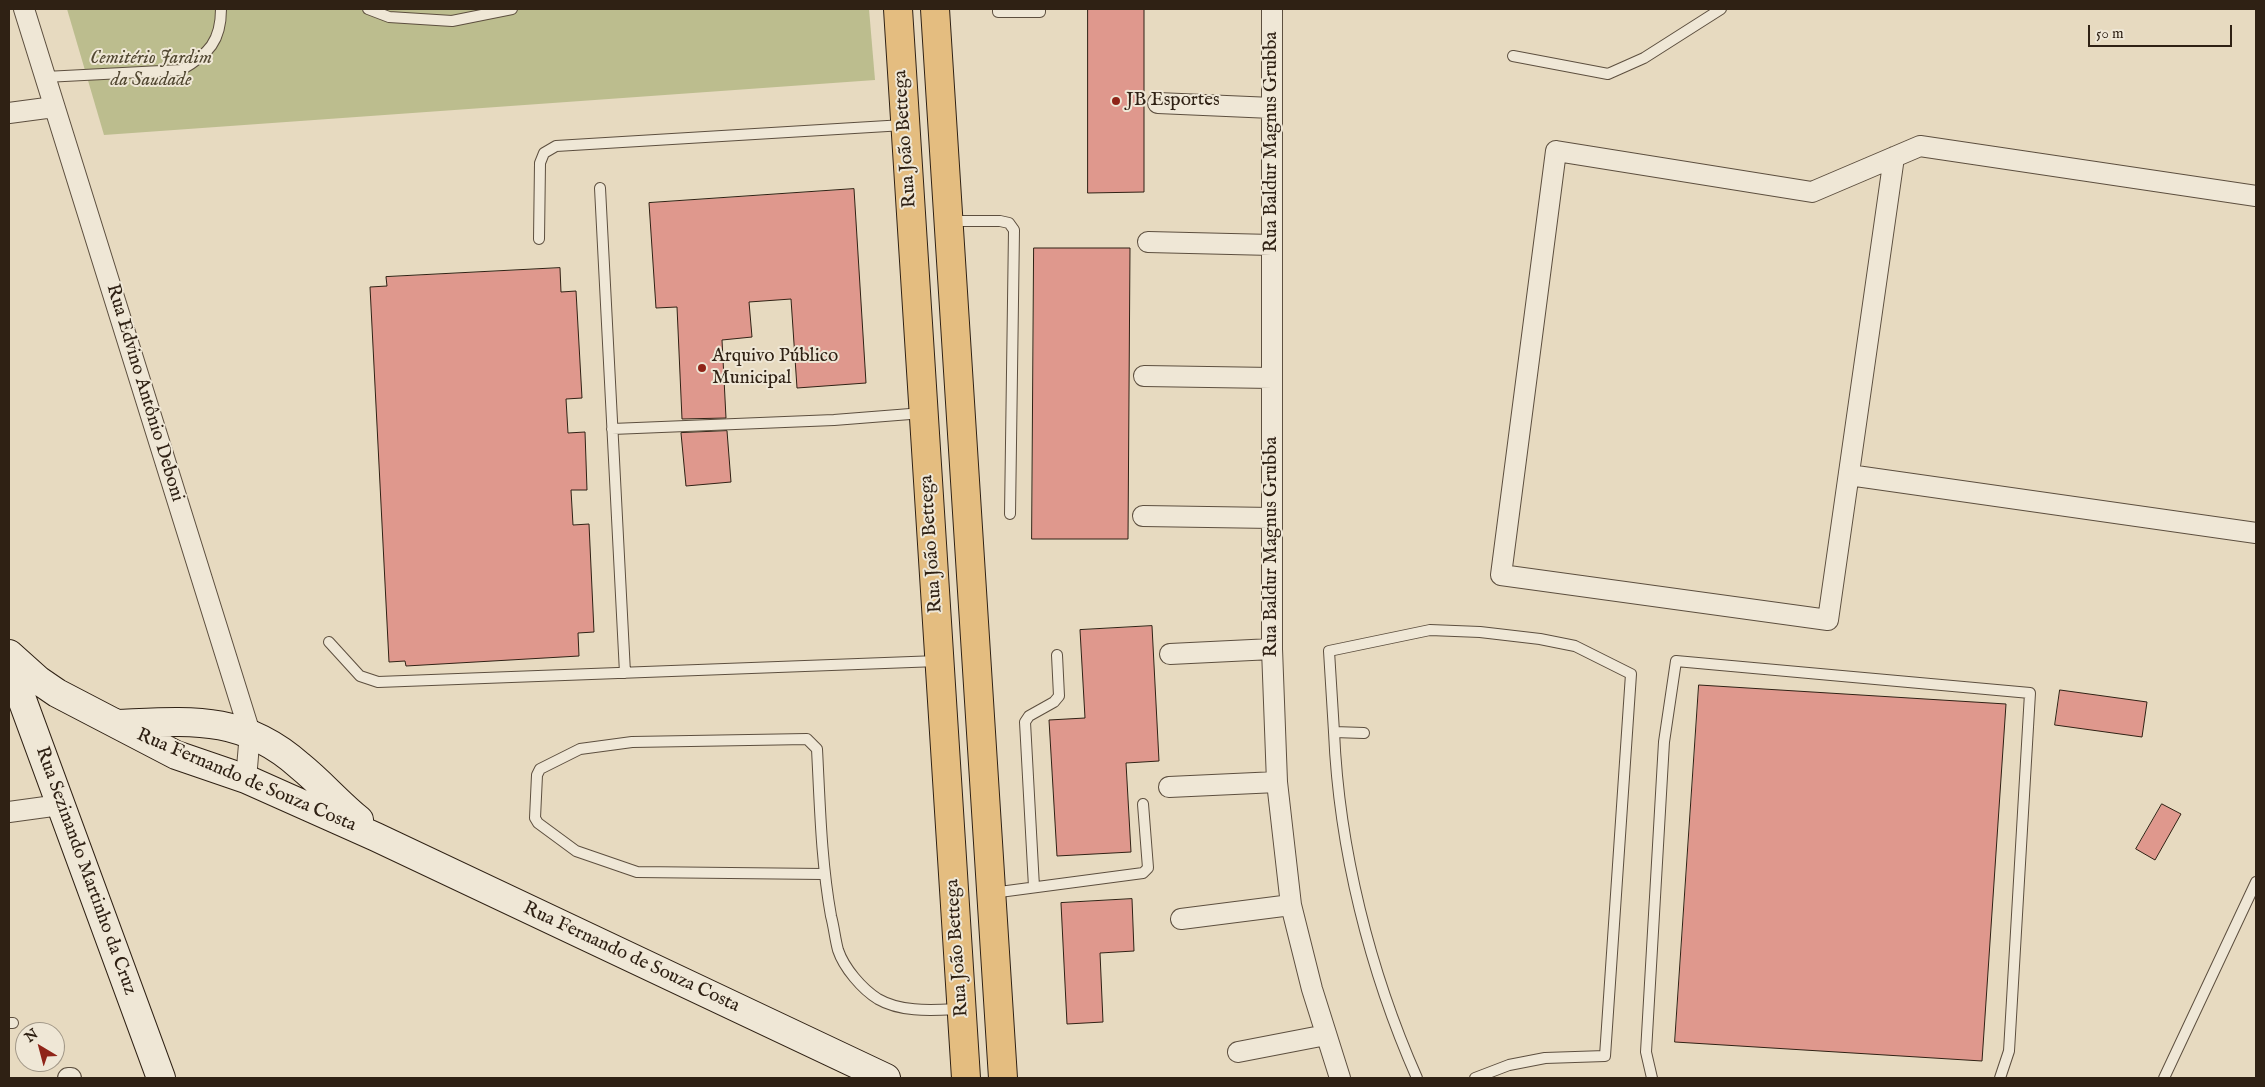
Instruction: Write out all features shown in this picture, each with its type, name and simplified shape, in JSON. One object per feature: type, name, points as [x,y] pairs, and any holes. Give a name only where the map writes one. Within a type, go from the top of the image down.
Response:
[{"type":"main road","name":"Rua João Bettega","points":[[898,9],[966,1078]]},
{"type":"main road","name":"Rua João Bettega","points":[[935,9],[1003,1078]]},
{"type":"main road","points":[[917,318],[954,315]]},
{"type":"main road","points":[[920,360],[956,357]]},
{"type":"main road","points":[[962,1009],[998,1008]]},
{"type":"street","name":"Rua Edvino Antônio Deboni","points":[[24,9],[250,733],[246,779]]},
{"type":"street","name":"Rua Baldur Magnus Grubba","points":[[1272,9],[1272,649],[1277,782],[1291,905],[1312,989],[1340,1078]]},
{"type":"street","points":[[1158,103],[1272,108]]},
{"type":"street","points":[[9,114],[54,107]]},
{"type":"street","points":[[1894,157],[1828,620],[1501,575],[1556,151],[1812,192],[1894,157],[1920,146],[2256,196]]},
{"type":"street","points":[[1148,242],[1272,245]]},
{"type":"street","points":[[1144,376],[1272,378]]},
{"type":"street","points":[[1849,475],[2256,533]]},
{"type":"street","points":[[1143,516],[1272,518]]},
{"type":"street","points":[[1170,654],[1272,649]]},
{"type":"street","name":"Rua Fernando de Souza Costa","points":[[9,654],[38,680],[57,693],[176,755],[246,779],[376,837],[886,1078]]},
{"type":"street","name":"Rua Sezinando Martinho da Cruz","points":[[9,664],[161,1078]]},
{"type":"street","name":"Rua Fernando de Souza Costa","points":[[116,724],[204,722],[250,733],[299,764],[376,837]]},
{"type":"street","points":[[1168,787],[1277,782]]},
{"type":"street","points":[[9,812],[60,805]]},
{"type":"street","points":[[1181,919],[1291,905]]},
{"type":"street","points":[[1238,1052],[1326,1035]]},
{"type":"lane","points":[[45,77],[181,70],[199,60],[215,42],[221,26],[221,9]]},
{"type":"lane","points":[[368,9],[389,17],[452,21],[512,9]]},
{"type":"lane","points":[[998,9],[998,12],[1040,12],[1040,9]]},
{"type":"lane","points":[[1513,56],[1608,74],[1644,58],[1721,9]]},
{"type":"lane","points":[[538,239],[540,162],[544,153],[556,146],[905,125]]},
{"type":"lane","points":[[600,188],[625,673]]},
{"type":"lane","points":[[949,221],[1000,221],[1009,223],[1014,230],[1010,514]]},
{"type":"lane","points":[[612,429],[834,420],[924,413]]},
{"type":"lane","points":[[1417,1078],[1397,1032],[1366,935],[1342,818],[1336,773],[1330,650],[1430,630],[1506,634],[1575,646],[1631,674],[1605,1056],[1545,1058],[1509,1065],[1475,1078]]},
{"type":"lane","points":[[329,642],[360,676],[378,682],[939,661]]},
{"type":"lane","points":[[1034,887],[1025,722],[1029,716],[1054,702],[1058,696],[1057,655]]},
{"type":"lane","points":[[1652,1078],[1646,1052],[1648,1014],[1664,742],[1676,661],[2030,693],[2010,1051],[2000,1078]]},
{"type":"lane","points":[[1334,732],[1364,733]]},
{"type":"lane","points":[[823,874],[637,872],[576,851],[538,823],[535,818],[537,774],[540,769],[580,749],[614,744],[632,742],[807,739],[817,749],[823,874],[838,951],[850,972],[864,988],[879,1000],[897,1006],[923,1010],[962,1009]]},
{"type":"lane","points":[[991,893],[1143,873],[1148,868],[1143,804]]},
{"type":"lane","points":[[2164,1078],[2256,882]]},
{"type":"green space","name":"Cemitério Jardim da Saudade","points":[[67,9],[869,9],[875,80],[104,135]]},
{"type":"building","name":"JB Esportes","points":[[1088,9],[1144,9],[1144,192],[1088,193]]},
{"type":"building","points":[[854,189],[866,383],[797,388],[791,299],[749,302],[752,337],[722,340],[726,418],[682,419],[677,307],[656,308],[649,203]]},
{"type":"building","points":[[1034,248],[1130,248],[1128,539],[1032,539]]},
{"type":"building","points":[[560,268],[561,292],[576,291],[582,398],[566,399],[568,433],[585,432],[587,490],[571,490],[573,525],[589,524],[594,632],[578,633],[579,656],[406,666],[405,661],[389,662],[370,287],[387,286],[386,277]]},
{"type":"building","points":[[727,431],[731,482],[686,486],[681,433]]},
{"type":"building","points":[[1152,626],[1159,761],[1126,763],[1131,852],[1057,856],[1049,720],[1085,718],[1080,630]]},
{"type":"building","points":[[1699,685],[2006,704],[1982,1061],[1675,1042]]},
{"type":"building","points":[[2060,690],[2147,702],[2142,737],[2055,725]]},
{"type":"building","points":[[2162,804],[2181,814],[2155,860],[2136,849]]},
{"type":"building","points":[[1132,899],[1134,951],[1100,953],[1103,1022],[1067,1024],[1061,903]]},
{"type":"place","name":"JB Esportes","points":[[1116,101]]},
{"type":"place","name":"Arquivo Público Municipal","points":[[702,368]]}]
